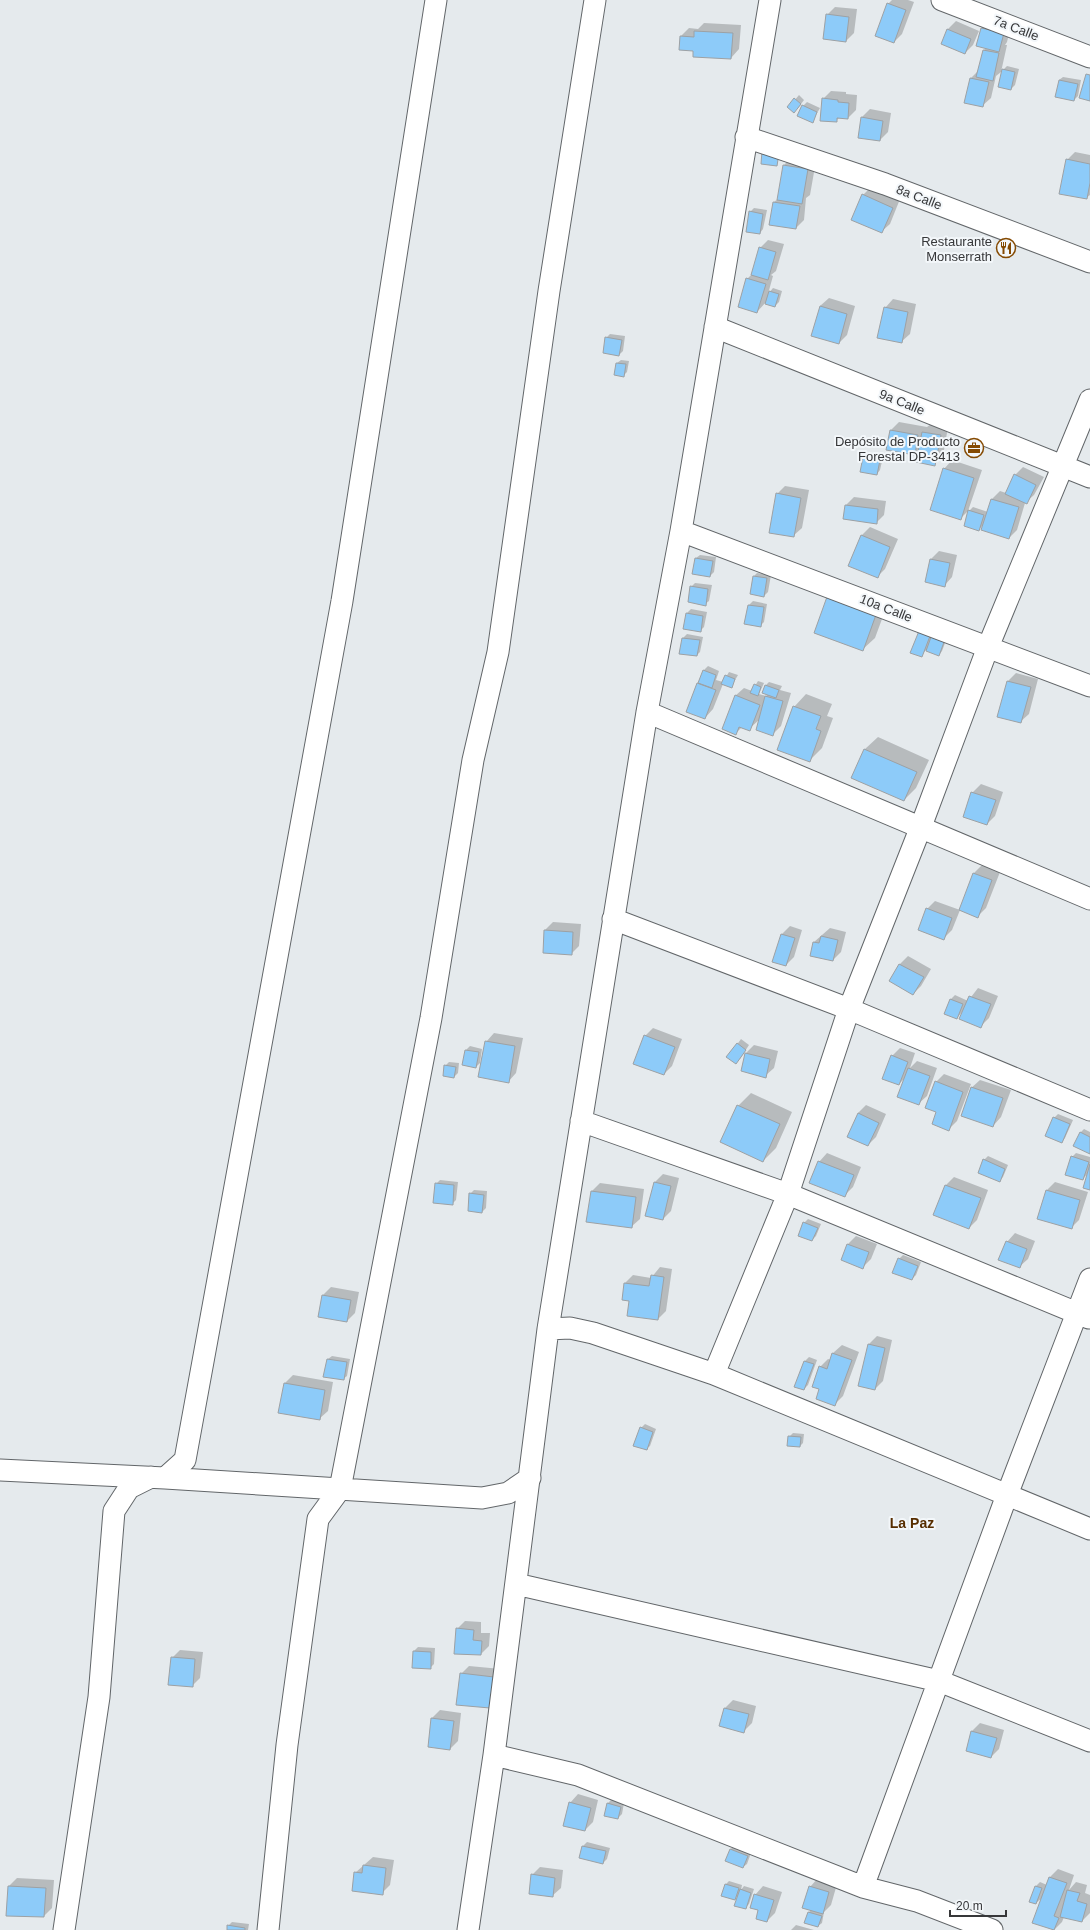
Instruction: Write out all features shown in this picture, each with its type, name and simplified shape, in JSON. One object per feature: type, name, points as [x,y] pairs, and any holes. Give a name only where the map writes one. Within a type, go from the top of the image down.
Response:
[{"type":"street","points":[[64,1930],[99,1697],[114,1511],[129,1488],[158,1477],[185,1460],[342,601],[436,0]]},
{"type":"street","points":[[268,1930],[287,1746],[318,1519],[340,1489],[432,1018],[473,760],[498,652],[549,291],[595,0]]},
{"type":"street","points":[[468,1930],[494,1754],[548,1329],[647,712],[681,531],[770,0]]},
{"type":"street","name":"7a Calle","points":[[942,0],[1090,57]]},
{"type":"street","name":"8a Calle","points":[[746,137],[885,184],[1090,262]]},
{"type":"street","name":"9a Calle","points":[[715,327],[1090,477]]},
{"type":"street","points":[[714,1374],[788,1194],[849,1009],[920,829],[988,647],[1064,467],[1090,400]]},
{"type":"street","name":"10a Calle","points":[[681,531],[1090,686]]},
{"type":"street","points":[[647,712],[920,829],[1090,899]]},
{"type":"street","points":[[613,920],[849,1009],[1090,1110]]},
{"type":"street","points":[[581,1121],[788,1194],[1083,1315]]},
{"type":"street","points":[[863,1887],[1007,1495],[1083,1315],[1090,1279]]},
{"type":"street","points":[[548,1329],[570,1328],[593,1333],[714,1374],[1090,1529]]},
{"type":"street","points":[[0,1470],[158,1477],[482,1498],[508,1493],[530,1478]]},
{"type":"street","points":[[516,1584],[939,1681],[1090,1741]]},
{"type":"street","points":[[494,1754],[578,1775],[863,1887],[917,1901],[992,1930]]},
{"type":"building","points":[[887,3],[906,10],[894,43],[875,36]]},
{"type":"building","points":[[826,14],[849,17],[846,42],[823,39]]},
{"type":"building","points":[[981,28],[1004,33],[999,52],[976,46]]},
{"type":"building","points":[[947,29],[971,39],[965,54],[941,44]]},
{"type":"building","points":[[694,31],[733,33],[731,59],[693,57],[693,51],[679,50],[680,36],[694,37]]},
{"type":"building","points":[[983,50],[999,53],[993,81],[976,77]]},
{"type":"building","points":[[1002,69],[1015,72],[1011,90],[998,87]]},
{"type":"building","points":[[1086,74],[1090,75],[1090,101],[1079,98]]},
{"type":"building","points":[[970,78],[989,82],[983,107],[964,103]]},
{"type":"building","points":[[1059,80],[1078,84],[1074,101],[1055,97]]},
{"type":"building","points":[[794,98],[801,104],[794,113],[787,107]]},
{"type":"building","points":[[822,98],[849,103],[848,119],[837,118],[837,122],[820,121]]},
{"type":"building","points":[[802,105],[817,112],[813,123],[797,116]]},
{"type":"building","points":[[861,117],[883,121],[880,141],[858,138]]},
{"type":"building","points":[[762,151],[779,153],[777,166],[761,164]]},
{"type":"building","points":[[1066,159],[1090,164],[1090,183],[1087,199],[1059,194]]},
{"type":"building","points":[[783,165],[808,169],[802,204],[777,200]]},
{"type":"building","points":[[862,194],[893,208],[882,233],[851,220]]},
{"type":"building","points":[[773,202],[800,206],[796,229],[769,225]]},
{"type":"building","points":[[749,211],[763,214],[760,234],[746,232]]},
{"type":"building","points":[[759,247],[776,252],[768,280],[751,275]]},
{"type":"building","points":[[746,278],[766,284],[757,313],[738,307]]},
{"type":"building","points":[[769,291],[779,294],[775,307],[765,304]]},
{"type":"building","points":[[820,306],[847,314],[839,344],[811,336]]},
{"type":"building","points":[[884,307],[908,312],[902,343],[877,338]]},
{"type":"building","points":[[605,337],[622,340],[619,356],[603,353]]},
{"type":"building","points":[[616,363],[626,364],[624,377],[614,375]]},
{"type":"building","points":[[890,430],[918,435],[915,455],[886,450]]},
{"type":"building","points":[[922,432],[941,435],[935,466],[916,462]]},
{"type":"building","points":[[863,457],[880,460],[877,475],[860,472]]},
{"type":"building","points":[[943,468],[974,478],[961,520],[930,510]]},
{"type":"building","points":[[1014,474],[1036,485],[1027,504],[1005,494]]},
{"type":"building","points":[[776,493],[801,498],[794,537],[769,533]]},
{"type":"building","points":[[991,499],[1019,507],[1009,539],[981,530]]},
{"type":"building","points":[[845,505],[878,509],[877,524],[843,519]]},
{"type":"building","points":[[968,510],[984,515],[979,531],[964,526]]},
{"type":"building","points":[[861,535],[890,547],[878,578],[848,566]]},
{"type":"building","points":[[695,558],[713,561],[710,577],[692,574]]},
{"type":"building","points":[[930,559],[950,563],[945,587],[925,582]]},
{"type":"building","points":[[753,576],[767,578],[764,597],[750,594]]},
{"type":"building","points":[[690,586],[708,589],[706,606],[688,602]]},
{"type":"building","points":[[828,594],[877,612],[863,651],[814,633]]},
{"type":"building","points":[[748,605],[764,607],[761,627],[744,624]]},
{"type":"building","points":[[686,613],[703,616],[701,632],[683,629]]},
{"type":"building","points":[[919,631],[930,636],[922,657],[910,653]]},
{"type":"building","points":[[931,637],[944,642],[939,656],[926,651]]},
{"type":"building","points":[[682,638],[700,640],[697,656],[679,654]]},
{"type":"building","points":[[703,670],[716,675],[712,688],[698,683]]},
{"type":"building","points":[[725,675],[735,679],[732,688],[721,684]]},
{"type":"building","points":[[1007,681],[1031,687],[1021,723],[997,717]]},
{"type":"building","points":[[697,683],[716,690],[705,719],[686,712]]},
{"type":"building","points":[[754,684],[761,687],[758,696],[750,693]]},
{"type":"building","points":[[765,685],[779,690],[776,698],[762,693]]},
{"type":"building","points":[[735,695],[760,705],[750,731],[739,727],[736,735],[722,729]]},
{"type":"building","points":[[765,696],[783,701],[773,736],[756,730]]},
{"type":"building","points":[[793,706],[821,716],[816,729],[821,731],[810,762],[777,750]]},
{"type":"building","points":[[864,749],[917,772],[904,801],[851,778]]},
{"type":"building","points":[[971,792],[996,800],[987,825],[963,817]]},
{"type":"building","points":[[973,873],[992,880],[978,918],[959,910]]},
{"type":"building","points":[[926,908],[952,918],[944,940],[918,930]]},
{"type":"building","points":[[544,930],[573,932],[572,955],[543,953]]},
{"type":"building","points":[[781,934],[795,938],[786,966],[772,962]]},
{"type":"building","points":[[821,936],[838,940],[833,961],[810,956],[813,942],[819,943]]},
{"type":"building","points":[[899,964],[924,977],[913,995],[889,981]]},
{"type":"building","points":[[969,996],[991,1004],[981,1028],[959,1019]]},
{"type":"building","points":[[950,999],[963,1004],[957,1019],[944,1014]]},
{"type":"building","points":[[644,1035],[675,1047],[664,1075],[633,1064]]},
{"type":"building","points":[[485,1041],[515,1046],[509,1083],[478,1077]]},
{"type":"building","points":[[737,1043],[746,1050],[736,1064],[726,1057]]},
{"type":"building","points":[[465,1050],[479,1052],[476,1068],[462,1065]]},
{"type":"building","points":[[745,1053],[770,1059],[766,1078],[741,1071]]},
{"type":"building","points":[[891,1055],[908,1062],[899,1085],[882,1079]]},
{"type":"building","points":[[444,1065],[456,1067],[454,1078],[443,1076]]},
{"type":"building","points":[[908,1068],[930,1076],[919,1105],[897,1097]]},
{"type":"building","points":[[935,1081],[963,1092],[949,1131],[932,1124],[936,1112],[925,1108]]},
{"type":"building","points":[[971,1087],[1003,1098],[993,1127],[961,1116]]},
{"type":"building","points":[[737,1105],[780,1124],[763,1162],[720,1142]]},
{"type":"building","points":[[858,1113],[879,1123],[868,1146],[847,1137]]},
{"type":"building","points":[[1053,1117],[1070,1124],[1062,1143],[1045,1136]]},
{"type":"building","points":[[1080,1132],[1090,1137],[1090,1154],[1073,1146]]},
{"type":"building","points":[[1071,1156],[1089,1162],[1083,1180],[1065,1175]]},
{"type":"building","points":[[983,1159],[1005,1169],[1000,1182],[978,1173]]},
{"type":"building","points":[[818,1161],[854,1175],[845,1197],[809,1183]]},
{"type":"building","points":[[1090,1164],[1090,1190],[1083,1188]]},
{"type":"building","points":[[654,1182],[671,1186],[663,1220],[645,1216]]},
{"type":"building","points":[[435,1183],[454,1185],[453,1205],[433,1203]]},
{"type":"building","points":[[945,1185],[981,1198],[969,1229],[933,1215]]},
{"type":"building","points":[[1046,1190],[1080,1200],[1072,1229],[1037,1219]]},
{"type":"building","points":[[591,1191],[636,1197],[632,1228],[586,1222]]},
{"type":"building","points":[[469,1193],[484,1195],[482,1213],[468,1211]]},
{"type":"building","points":[[803,1222],[818,1228],[812,1241],[798,1236]]},
{"type":"building","points":[[1006,1241],[1027,1249],[1020,1268],[998,1260]]},
{"type":"building","points":[[847,1244],[869,1252],[863,1269],[841,1260]]},
{"type":"building","points":[[898,1258],[918,1266],[912,1280],[892,1273]]},
{"type":"building","points":[[651,1275],[664,1277],[658,1320],[627,1316],[629,1301],[622,1300],[624,1283],[649,1286]]},
{"type":"building","points":[[322,1295],[351,1300],[347,1322],[318,1317]]},
{"type":"building","points":[[868,1344],[885,1348],[875,1390],[858,1386]]},
{"type":"building","points":[[832,1353],[852,1360],[835,1406],[816,1399],[819,1389],[812,1387],[819,1366],[827,1369]]},
{"type":"building","points":[[327,1359],[347,1362],[344,1380],[323,1377]]},
{"type":"building","points":[[804,1361],[814,1364],[804,1390],[794,1387]]},
{"type":"building","points":[[284,1383],[325,1390],[320,1420],[278,1413]]},
{"type":"building","points":[[640,1427],[653,1432],[647,1450],[633,1446]]},
{"type":"building","points":[[788,1436],[801,1437],[800,1447],[787,1446]]},
{"type":"building","points":[[456,1628],[474,1630],[473,1640],[482,1641],[481,1655],[454,1654]]},
{"type":"building","points":[[413,1651],[431,1652],[431,1669],[412,1668]]},
{"type":"building","points":[[171,1657],[195,1659],[193,1687],[168,1685]]},
{"type":"building","points":[[460,1673],[494,1677],[490,1708],[456,1705]]},
{"type":"building","points":[[724,1708],[749,1714],[744,1733],[719,1726]]},
{"type":"building","points":[[431,1718],[454,1721],[450,1750],[428,1747]]},
{"type":"building","points":[[971,1731],[997,1738],[991,1758],[966,1751]]},
{"type":"building","points":[[569,1802],[591,1808],[585,1831],[563,1826]]},
{"type":"building","points":[[607,1803],[621,1807],[618,1819],[604,1816]]},
{"type":"building","points":[[582,1846],[606,1851],[603,1864],[579,1858]]},
{"type":"building","points":[[730,1849],[748,1856],[743,1868],[725,1861]]},
{"type":"building","points":[[363,1865],[386,1868],[383,1895],[352,1891],[354,1872],[362,1873]]},
{"type":"building","points":[[531,1874],[555,1878],[553,1897],[529,1894]]},
{"type":"building","points":[[1049,1877],[1067,1883],[1054,1916],[1059,1918],[1054,1930],[1032,1923]]},
{"type":"building","points":[[725,1884],[739,1888],[735,1900],[721,1896]]},
{"type":"building","points":[[8,1886],[46,1888],[44,1917],[6,1916]]},
{"type":"building","points":[[809,1886],[829,1892],[823,1914],[802,1908]]},
{"type":"building","points":[[1035,1886],[1042,1888],[1036,1904],[1029,1902]]},
{"type":"building","points":[[740,1889],[751,1893],[746,1909],[734,1906]]},
{"type":"building","points":[[1067,1890],[1080,1893],[1077,1901],[1087,1904],[1082,1922],[1060,1917]]},
{"type":"building","points":[[754,1894],[774,1900],[767,1922],[756,1919],[758,1910],[750,1908]]},
{"type":"building","points":[[808,1912],[822,1916],[818,1927],[804,1923]]},
{"type":"building","points":[[227,1925],[245,1928],[245,1930],[227,1930]]},
{"type":"place","name":"Restaurante Monserrath","points":[[1006,248]]},
{"type":"place","name":"Depósito de Producto Forestal DP-3413","points":[[974,448]]},
{"type":"district","name":"La Paz","points":[[912,1523]]}]
